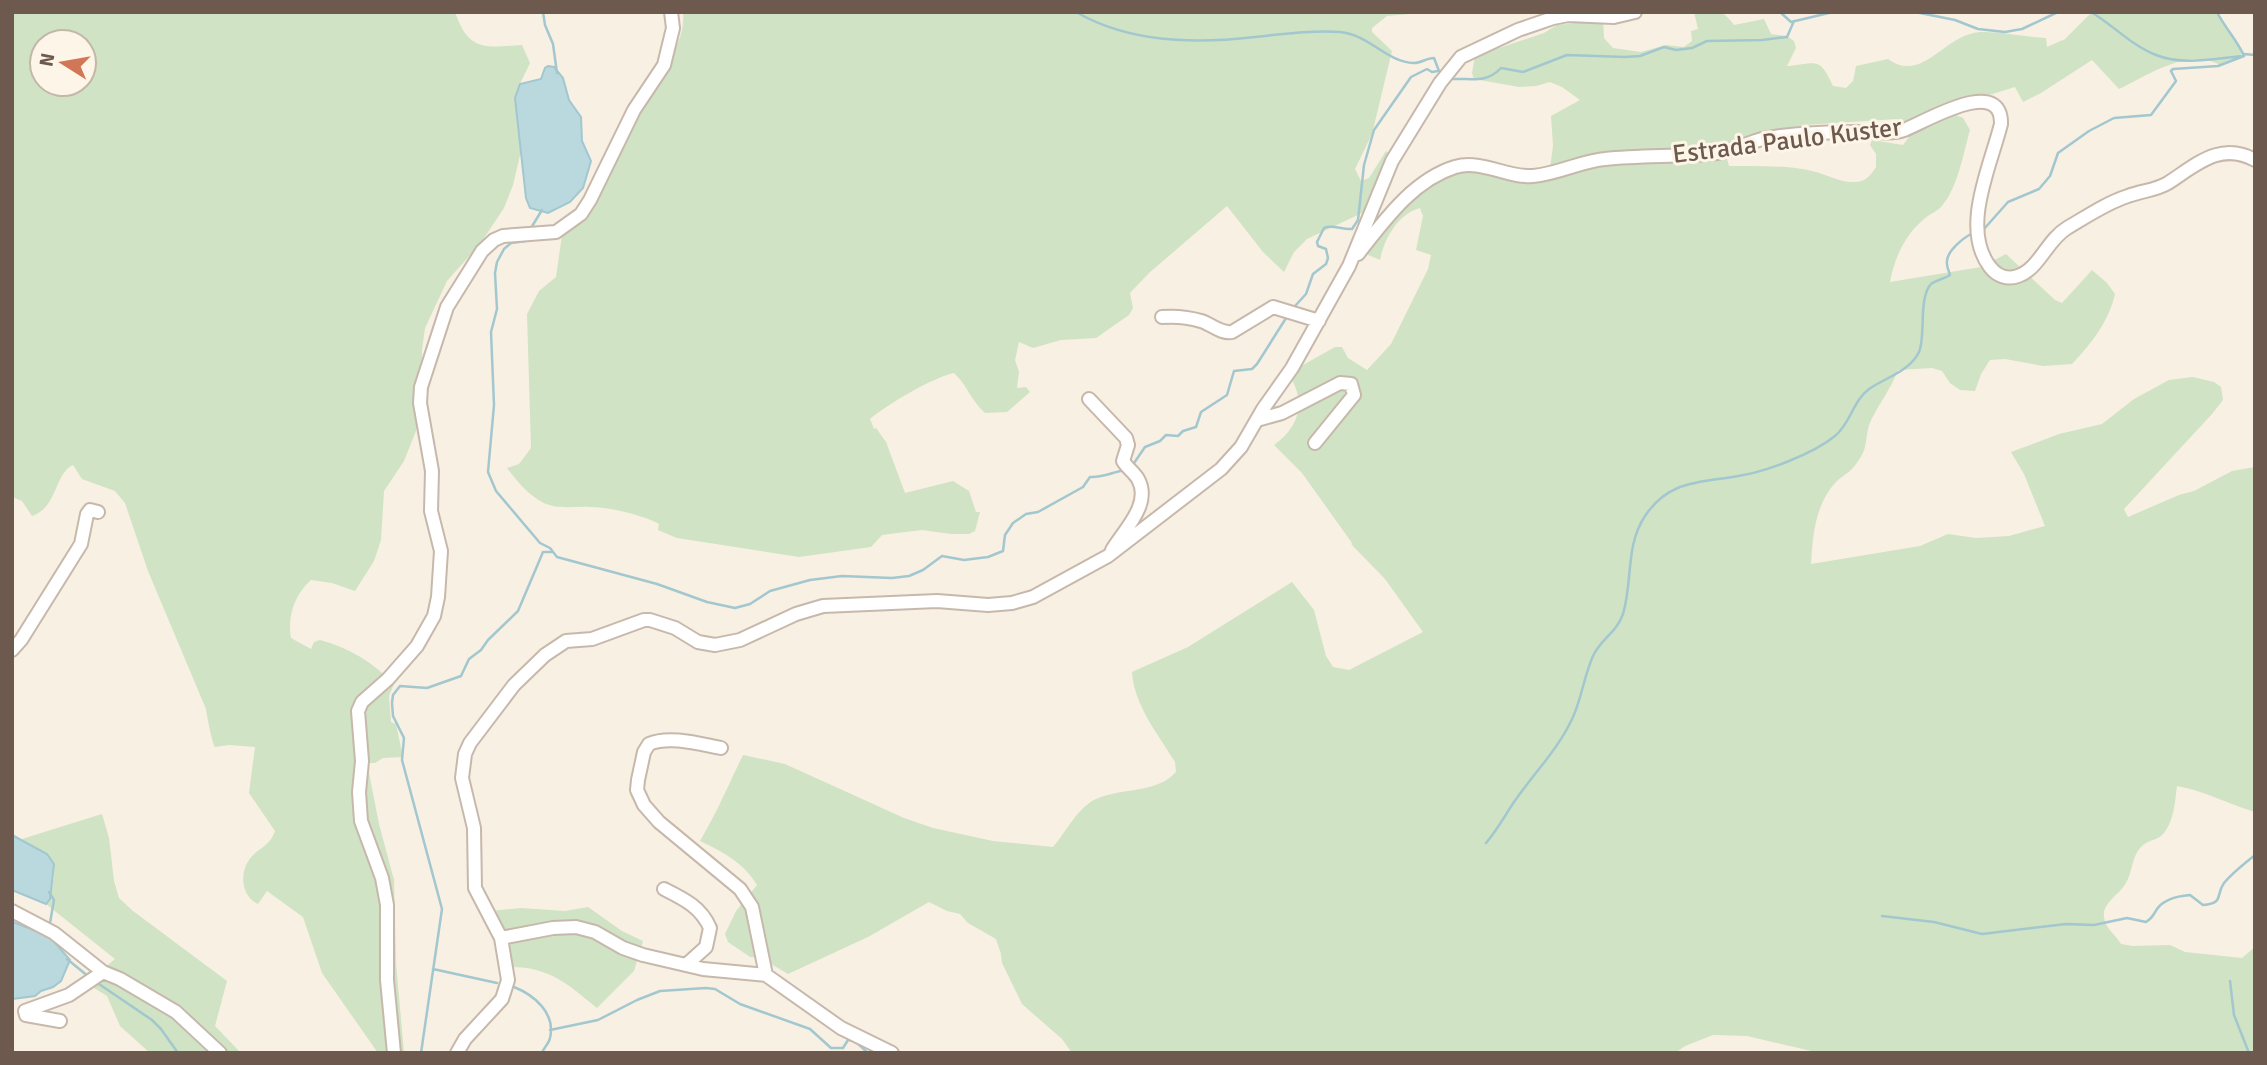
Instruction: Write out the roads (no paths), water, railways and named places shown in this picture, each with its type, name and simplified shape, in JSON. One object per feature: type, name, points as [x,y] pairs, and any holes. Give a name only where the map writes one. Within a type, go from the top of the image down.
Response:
[{"type":"street","points":[[394,1053],[387,980],[387,905],[382,878],[361,821],[359,792],[362,761],[358,711],[362,702],[388,679],[416,646],[434,615],[438,597],[441,551],[431,512],[432,471],[419,403],[423,378],[447,307],[462,279],[482,251],[503,236],[556,232],[581,214],[634,110],[664,65],[673,29],[671,12]]},
{"type":"street","points":[[457,1053],[465,1039],[497,1006],[508,980],[501,938],[475,888],[476,840],[462,778],[464,761],[470,743],[507,695],[555,646],[566,641],[592,639],[644,620],[660,622],[698,642],[715,645],[751,636],[796,614],[823,606],[937,601],[1012,603],[1033,597],[1108,556],[1233,458],[1292,368],[1349,266],[1392,161],[1440,83],[1461,57],[1518,30],[1553,18],[1568,15],[1614,17],[1635,12]]},
{"type":"street","name":"Estrada Paulo Kuster","points":[[1349,266],[1391,213],[1427,182],[1455,167],[1470,164],[1517,175],[1534,176],[1604,159],[1718,153],[1760,140],[1784,136],[1838,131],[1894,133],[1940,112],[1983,102],[1991,104],[2001,115],[2001,124],[1989,157],[1980,203],[1980,249],[1994,273],[2010,278],[2021,275],[2031,267],[2054,236],[2102,207],[2167,184],[2190,167],[2221,154],[2239,153],[2255,160]]},
{"type":"street","points":[[1161,317],[1176,316],[1203,321],[1226,333],[1273,307],[1319,321]]},
{"type":"street","points":[[1257,420],[1282,414],[1340,383],[1351,384],[1353,395],[1315,443]]},
{"type":"street","points":[[1089,399],[1126,438],[1128,445],[1123,461],[1137,476],[1140,485],[1138,509],[1108,556]]},
{"type":"street","points":[[12,650],[76,553],[84,534],[87,514],[90,510],[98,512]]},
{"type":"street","points":[[721,748],[669,741],[649,744],[641,764],[638,790],[644,805],[659,822],[740,889],[752,906],[766,975]]},
{"type":"street","points":[[664,889],[697,909],[710,928],[706,947],[686,965]]},
{"type":"street","points":[[12,911],[54,933],[103,972],[176,1012],[220,1053]]},
{"type":"street","points":[[501,938],[553,928],[576,927],[595,932],[623,948],[686,965],[766,975],[841,1028],[892,1053]]},
{"type":"street","points":[[60,1021],[32,1017],[26,1015],[25,1011],[69,995],[103,972]]},
{"type":"water","points":[[548,66],[554,67],[563,78],[569,100],[581,117],[582,141],[591,161],[583,188],[570,202],[548,213],[530,208],[526,198],[515,98],[520,84],[541,79]]},
{"type":"water","points":[[12,835],[47,854],[54,864],[50,899],[46,904],[12,890]]},
{"type":"water","points":[[13,922],[49,936],[70,960],[61,981],[35,996],[12,999]]},
{"type":"waterway","points":[[543,12],[553,44],[557,73]]},
{"type":"waterway","points":[[1076,12],[1118,30],[1163,39],[1209,40],[1340,32],[1360,38],[1404,62],[1417,63],[1434,58],[1439,71]]},
{"type":"waterway","points":[[1780,12],[1791,22],[1833,12]]},
{"type":"waterway","points":[[1915,12],[1955,20],[1978,29],[2005,32],[2022,29],[2058,12]]},
{"type":"waterway","points":[[2091,12],[2139,46],[2166,58],[2200,60],[2244,56]]},
{"type":"waterway","points":[[2217,12],[2244,56]]},
{"type":"waterway","points":[[1452,79],[1484,78],[1501,68],[1523,72],[1567,55],[1640,56],[1664,47],[1676,50],[1692,48],[1707,41],[1787,37],[1794,21]]},
{"type":"waterway","points":[[2244,54],[2255,55]]},
{"type":"waterway","points":[[1984,229],[2008,202],[2039,189],[2050,176],[2058,153],[2089,131],[2114,118],[2151,115],[2176,81],[2171,71],[2173,69],[2218,66],[2244,56]]},
{"type":"waterway","points":[[1295,306],[1306,294],[1313,274],[1326,264],[1326,249],[1318,246],[1317,242],[1324,228],[1352,229],[1358,220],[1364,165],[1374,130],[1411,77],[1427,69],[1438,71]]},
{"type":"waterway","points":[[531,228],[542,210]]},
{"type":"waterway","points":[[1486,843],[1568,728],[1593,656],[1623,614],[1635,539],[1639,527],[1654,504],[1675,489],[1686,485],[1749,474],[1775,466],[1814,449],[1835,436],[1869,389],[1915,359],[1921,345],[1927,290],[1931,284],[1950,275],[1947,264],[1949,255],[1960,242],[1973,233]]},
{"type":"waterway","points":[[526,241],[511,243],[504,249],[495,273],[497,309],[491,332],[494,405],[488,472],[496,491],[540,543],[550,548],[557,557],[735,608],[750,604],[770,591],[810,580],[842,576],[909,576],[923,570],[942,556],[964,560],[988,557],[1003,551],[1005,535],[1013,523],[1026,514],[1038,512],[1083,487],[1090,477],[1125,470]]},
{"type":"waterway","points":[[1132,466],[1145,447],[1160,441],[1166,435],[1178,436],[1183,431],[1196,427],[1201,412],[1227,395],[1234,371],[1252,369],[1257,364],[1288,315]]},
{"type":"waterway","points":[[421,1053],[442,909],[402,760],[404,738],[393,716],[393,695],[400,686],[427,688],[461,676],[469,659],[518,611],[543,552],[553,552]]},
{"type":"waterway","points":[[1882,916],[1934,922],[1982,934],[2066,924],[2094,925],[2127,918],[2146,922],[2167,900],[2176,897],[2190,895],[2203,905],[2214,902],[2224,883],[2255,855]]},
{"type":"waterway","points":[[49,892],[54,900],[50,923]]},
{"type":"waterway","points":[[67,959],[89,977]]},
{"type":"waterway","points":[[433,969],[497,983]]},
{"type":"waterway","points":[[2230,981],[2234,1015],[2249,1053]]},
{"type":"waterway","points":[[96,982],[152,1020],[178,1053]]},
{"type":"waterway","points":[[514,987],[536,1000],[547,1013],[550,1038],[542,1053]]},
{"type":"waterway","points":[[550,1030],[598,1020],[660,991],[706,988],[715,989],[740,1004],[810,1029],[831,1048],[843,1048],[848,1040],[855,1041],[868,1053]]}]
